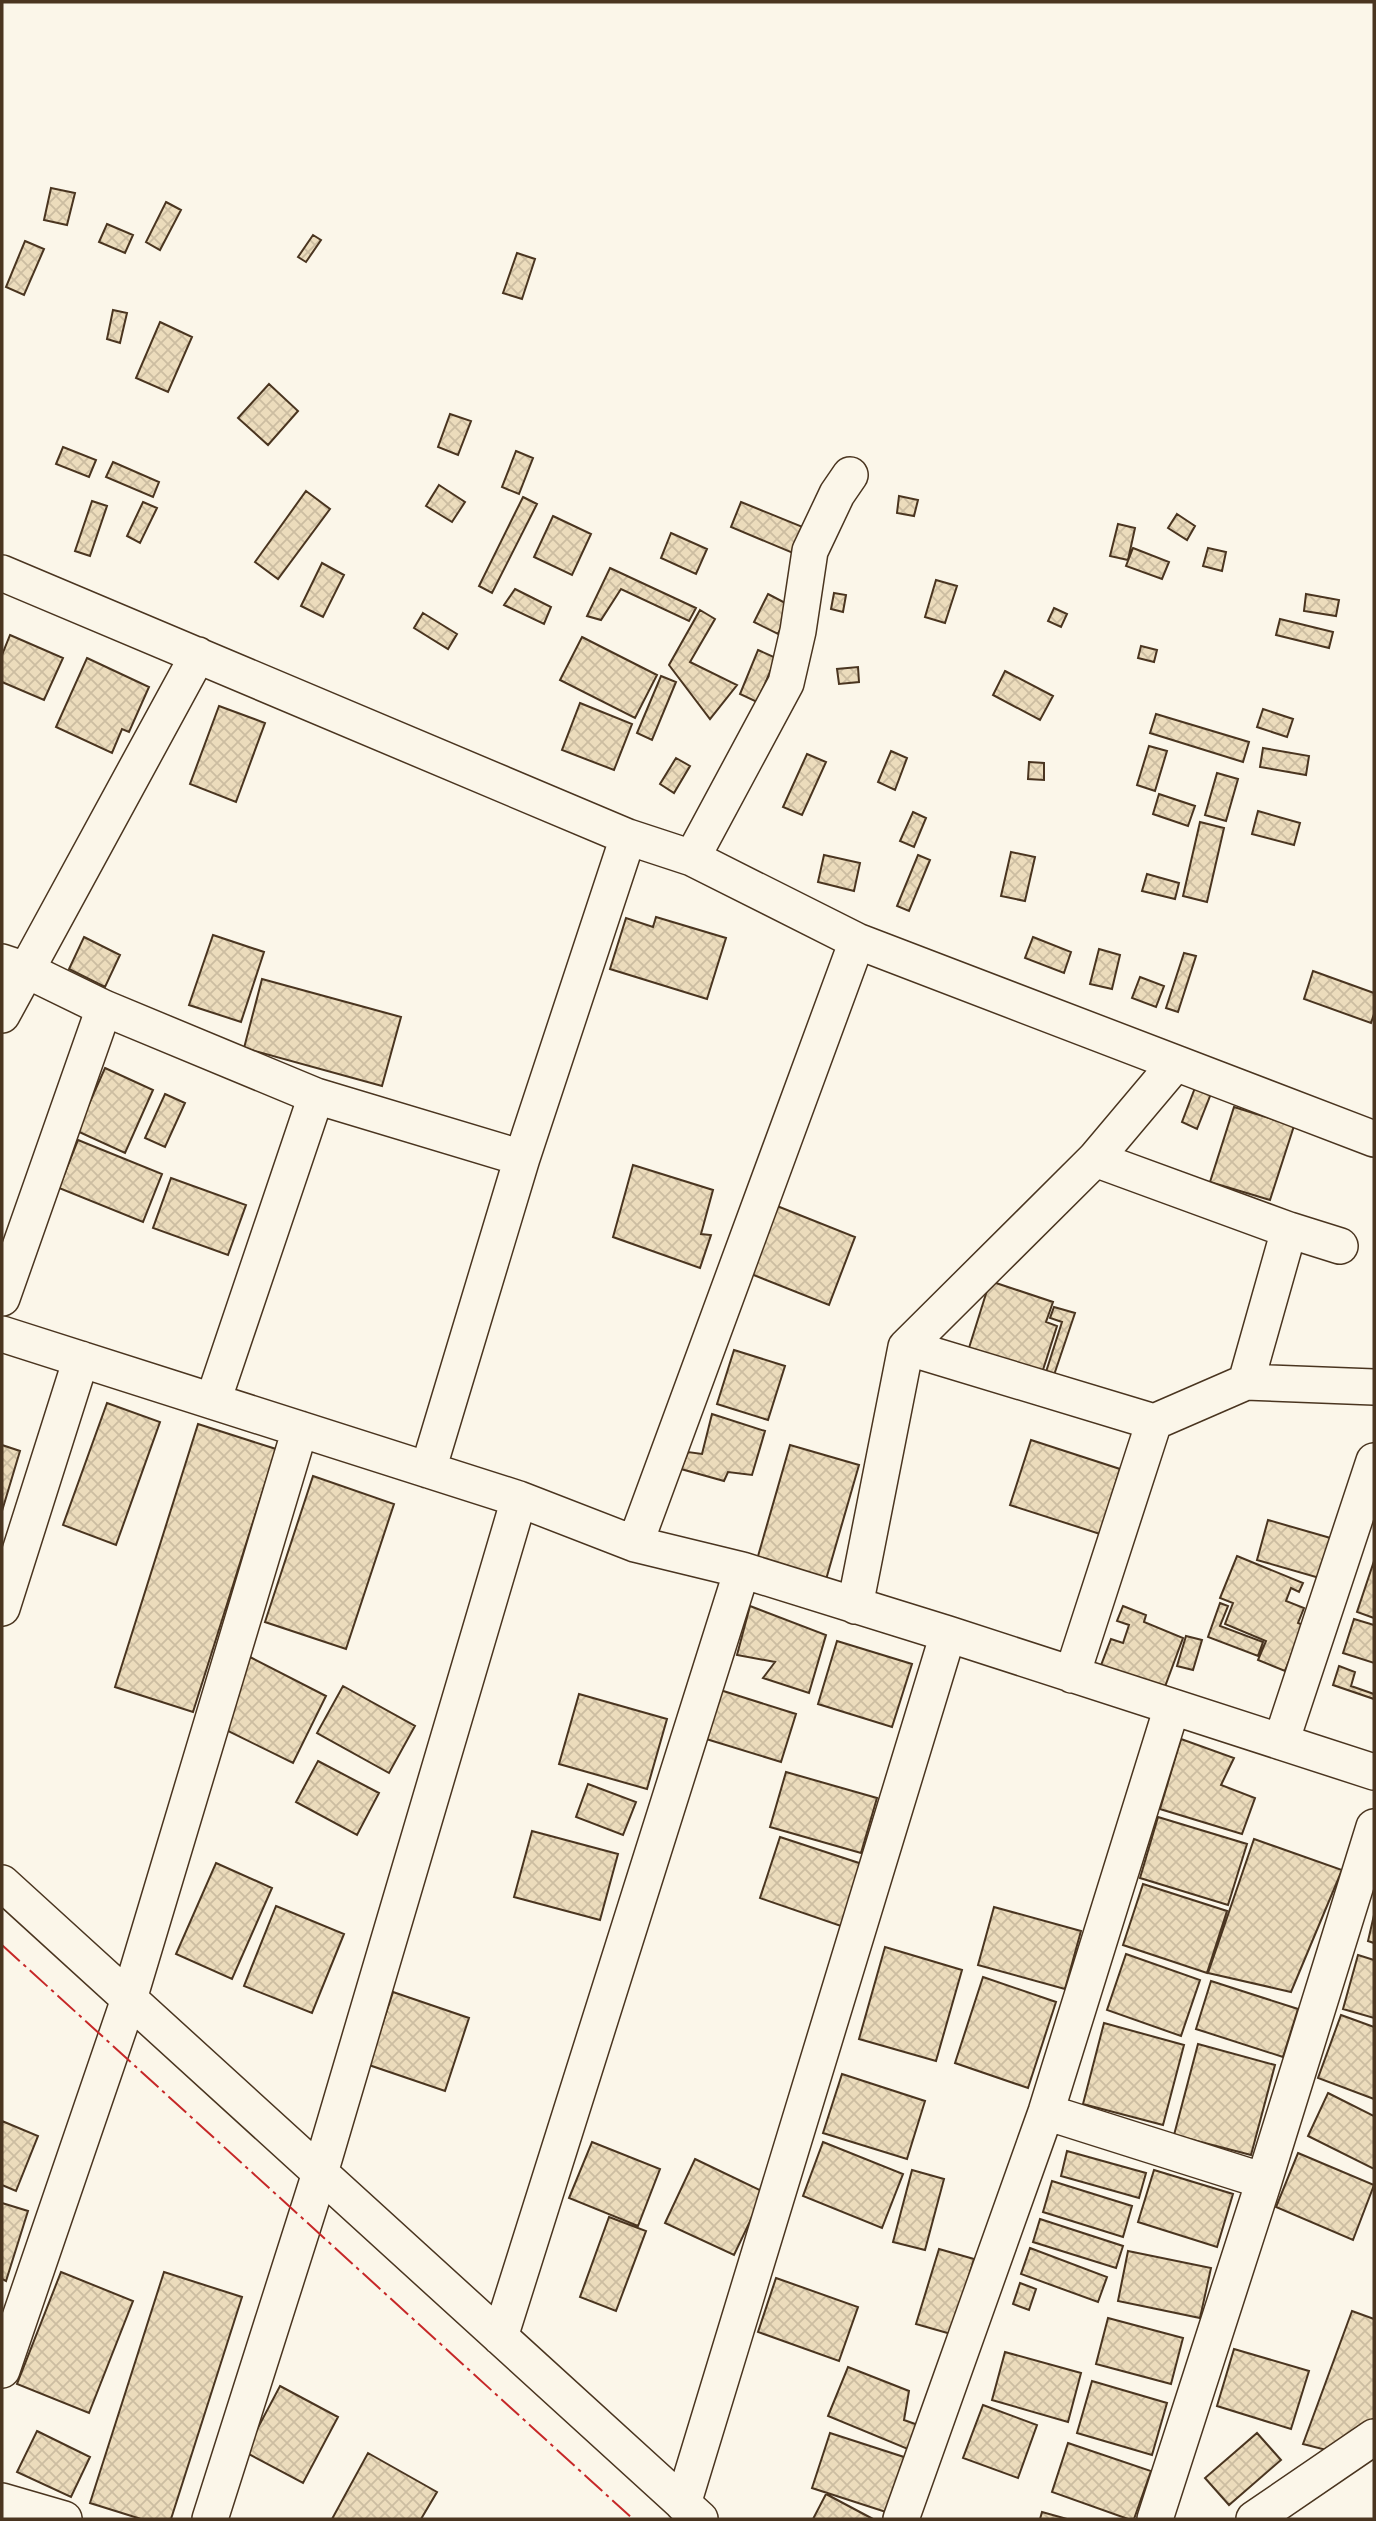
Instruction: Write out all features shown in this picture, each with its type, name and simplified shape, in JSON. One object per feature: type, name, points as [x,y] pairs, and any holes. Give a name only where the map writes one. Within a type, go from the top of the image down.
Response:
[{"type":"street","points":[[692,858],[786,683],[810,551],[837,494],[850,475]]},
{"type":"street","points":[[2,573],[628,837],[692,858],[857,941],[1374,1139]]},
{"type":"street","points":[[2,1015],[14,966],[198,655]]},
{"type":"street","points":[[428,1470],[522,1158],[628,837]]},
{"type":"street","points":[[635,1544],[857,941]]},
{"type":"street","points":[[14,966],[104,1008],[316,1096],[522,1158]]},
{"type":"street","points":[[2,1298],[104,1008]]},
{"type":"street","points":[[855,1606],[906,1347],[1095,1159],[1175,1064]]},
{"type":"street","points":[[213,1401],[316,1096]]},
{"type":"street","points":[[1095,1159],[1340,1246]]},
{"type":"street","points":[[1246,1381],[1289,1230]]},
{"type":"street","points":[[2,1334],[519,1499],[635,1544],[742,1570],[1374,1772]]},
{"type":"street","points":[[906,1347],[1154,1422],[1246,1381],[1374,1387]]},
{"type":"street","points":[[2,1608],[80,1359]]},
{"type":"street","points":[[1072,1675],[1154,1422]]},
{"type":"street","points":[[2,2370],[129,1999],[300,1429]]},
{"type":"street","points":[[1281,1742],[1374,1461]]},
{"type":"street","points":[[211,2519],[320,2173],[519,1499]]},
{"type":"street","points":[[500,2337],[742,1570]]},
{"type":"street","points":[[2,1883],[691,2512],[948,1634]]},
{"type":"street","points":[[901,2519],[1046,2112],[1172,1707]]},
{"type":"street","points":[[1155,2519],[1374,1827]]},
{"type":"street","points":[[1046,2112],[1264,2181]]},
{"type":"street","points":[[1254,2519],[1374,2437]]},
{"type":"street","points":[[2,2501],[64,2519]]},
{"type":"building","points":[[51,188],[75,193],[67,225],[44,220]]},
{"type":"building","points":[[166,202],[181,210],[160,250],[146,242]]},
{"type":"building","points":[[107,224],[133,235],[125,253],[99,242]]},
{"type":"building","points":[[313,235],[321,240],[306,262],[298,257]]},
{"type":"building","points":[[25,241],[44,249],[24,295],[6,287]]},
{"type":"building","points":[[517,253],[535,259],[522,299],[503,293]]},
{"type":"building","points":[[113,310],[127,313],[120,343],[107,339]]},
{"type":"building","points":[[160,322],[192,337],[168,392],[136,378]]},
{"type":"building","points":[[269,384],[298,411],[268,445],[238,418]]},
{"type":"building","points":[[450,414],[471,421],[458,455],[438,447]]},
{"type":"building","points":[[63,447],[96,460],[89,477],[56,464]]},
{"type":"building","points":[[516,451],[533,458],[519,494],[502,487]]},
{"type":"building","points":[[113,462],[159,482],[153,497],[106,477]]},
{"type":"building","points":[[439,485],[465,502],[452,522],[426,506]]},
{"type":"building","points":[[306,491],[330,509],[278,579],[255,562]]},
{"type":"building","points":[[899,496],[918,500],[914,516],[897,513]]},
{"type":"building","points":[[523,497],[537,504],[492,593],[479,586]]},
{"type":"building","points":[[92,501],[107,506],[90,556],[75,551]]},
{"type":"building","points":[[143,502],[157,508],[140,543],[127,536]]},
{"type":"building","points":[[741,502],[815,532],[805,558],[731,527]]},
{"type":"building","points":[[1177,514],[1195,526],[1187,540],[1168,528]]},
{"type":"building","points":[[553,516],[591,534],[572,575],[534,557]]},
{"type":"building","points":[[1118,524],[1135,528],[1128,560],[1110,556]]},
{"type":"building","points":[[671,533],[707,549],[696,574],[661,558]]},
{"type":"building","points":[[1133,548],[1169,562],[1162,579],[1126,566]]},
{"type":"building","points":[[1208,548],[1226,552],[1222,571],[1203,566]]},
{"type":"building","points":[[322,563],[344,575],[323,617],[301,606]]},
{"type":"building","points":[[610,568],[696,608],[689,621],[621,589],[601,620],[587,616]]},
{"type":"building","points":[[936,580],[957,586],[945,623],[925,617]]},
{"type":"building","points":[[515,589],[551,607],[544,624],[504,605]]},
{"type":"building","points":[[834,593],[846,595],[843,612],[831,609]]},
{"type":"building","points":[[768,594],[791,606],[778,634],[754,622]]},
{"type":"building","points":[[1306,594],[1339,600],[1336,616],[1304,611]]},
{"type":"building","points":[[1054,608],[1067,614],[1061,627],[1048,621]]},
{"type":"building","points":[[700,610],[715,619],[690,662],[737,685],[710,719],[669,665]]},
{"type":"building","points":[[423,613],[457,634],[448,649],[414,628]]},
{"type":"building","points":[[1280,619],[1333,632],[1329,648],[1276,635]]},
{"type":"building","points":[[10,635],[63,658],[44,700],[2,682],[2,655]]},
{"type":"building","points":[[582,637],[657,675],[635,718],[560,680]]},
{"type":"building","points":[[1141,646],[1157,650],[1154,662],[1138,658]]},
{"type":"building","points":[[758,650],[776,658],[757,702],[740,694]]},
{"type":"building","points":[[87,658],[149,687],[129,732],[122,729],[112,753],[56,727]]},
{"type":"building","points":[[858,667],[859,682],[839,684],[837,669]]},
{"type":"building","points":[[1005,671],[1053,696],[1040,720],[993,695]]},
{"type":"building","points":[[661,676],[676,682],[652,740],[637,733]]},
{"type":"building","points":[[580,703],[632,724],[614,770],[562,750]]},
{"type":"building","points":[[219,706],[265,723],[236,802],[190,784]]},
{"type":"building","points":[[1263,709],[1293,719],[1287,737],[1257,727]]},
{"type":"building","points":[[1156,714],[1249,742],[1243,762],[1150,733]]},
{"type":"building","points":[[1149,746],[1167,751],[1155,791],[1137,785]]},
{"type":"building","points":[[1263,748],[1309,756],[1306,775],[1260,767]]},
{"type":"building","points":[[891,751],[907,758],[895,790],[878,782]]},
{"type":"building","points":[[807,754],[826,762],[802,815],[783,807]]},
{"type":"building","points":[[676,758],[690,766],[674,793],[660,784]]},
{"type":"building","points":[[1029,762],[1044,763],[1044,780],[1028,779]]},
{"type":"building","points":[[1217,773],[1238,779],[1226,821],[1205,815]]},
{"type":"building","points":[[1159,794],[1195,806],[1188,826],[1153,814]]},
{"type":"building","points":[[1258,811],[1300,823],[1294,845],[1252,834]]},
{"type":"building","points":[[913,812],[926,818],[914,847],[900,841]]},
{"type":"building","points":[[1200,822],[1224,828],[1207,902],[1183,896]]},
{"type":"building","points":[[1011,852],[1035,857],[1025,901],[1001,896]]},
{"type":"building","points":[[824,855],[860,863],[854,891],[818,882]]},
{"type":"building","points":[[918,855],[930,860],[909,911],[897,906]]},
{"type":"building","points":[[1147,874],[1179,883],[1175,899],[1142,891]]},
{"type":"building","points":[[656,917],[726,938],[707,999],[610,969],[626,918],[653,927]]},
{"type":"building","points":[[213,935],[264,952],[241,1022],[189,1005]]},
{"type":"building","points":[[84,937],[120,955],[105,987],[69,969]]},
{"type":"building","points":[[1033,937],[1071,952],[1064,973],[1025,958]]},
{"type":"building","points":[[1099,949],[1120,955],[1112,989],[1090,984]]},
{"type":"building","points":[[1184,953],[1196,956],[1178,1012],[1166,1008]]},
{"type":"building","points":[[1313,971],[1374,993],[1371,1023],[1304,999]]},
{"type":"building","points":[[1140,977],[1164,986],[1156,1007],[1132,998]]},
{"type":"building","points":[[262,979],[401,1017],[382,1086],[244,1048]]},
{"type":"building","points":[[105,1068],[153,1090],[125,1153],[77,1131]]},
{"type":"building","points":[[1198,1080],[1214,1086],[1197,1129],[1182,1122]]},
{"type":"building","points":[[165,1094],[185,1103],[165,1147],[145,1138]]},
{"type":"building","points":[[1234,1107],[1294,1126],[1270,1200],[1210,1182]]},
{"type":"building","points":[[78,1140],[162,1174],[143,1222],[59,1188]]},
{"type":"building","points":[[633,1165],[713,1190],[701,1234],[711,1235],[700,1268],[613,1237]]},
{"type":"building","points":[[171,1178],[246,1205],[228,1255],[153,1228]]},
{"type":"building","points":[[772,1204],[855,1237],[829,1305],[746,1272]]},
{"type":"building","points":[[990,1281],[1053,1302],[1046,1322],[1057,1326],[1041,1376],[968,1351]]},
{"type":"building","points":[[1054,1307],[1075,1313],[1054,1375],[1046,1372],[1062,1322],[1050,1318]]},
{"type":"building","points":[[734,1350],[785,1366],[768,1420],[717,1404]]},
{"type":"building","points":[[107,1403],[160,1422],[116,1545],[63,1525]]},
{"type":"building","points":[[712,1414],[765,1431],[752,1475],[728,1472],[724,1481],[681,1469],[688,1452],[702,1454]]},
{"type":"building","points":[[198,1424],[276,1449],[193,1712],[115,1687]]},
{"type":"building","points":[[1031,1440],[1120,1469],[1100,1534],[1010,1505]]},
{"type":"building","points":[[2,1445],[20,1451],[2,1511]]},
{"type":"building","points":[[790,1445],[859,1465],[823,1590],[754,1570]]},
{"type":"building","points":[[313,1476],[394,1504],[346,1649],[265,1622]]},
{"type":"building","points":[[1268,1520],[1334,1539],[1323,1579],[1257,1560]]},
{"type":"building","points":[[1237,1556],[1303,1583],[1299,1592],[1291,1588],[1286,1601],[1304,1608],[1298,1623],[1303,1625],[1285,1671],[1258,1660],[1266,1641],[1225,1624],[1233,1603],[1220,1598]]},
{"type":"building","points":[[1374,1561],[1374,1618],[1357,1612]]},
{"type":"building","points":[[1220,1603],[1228,1606],[1220,1626],[1263,1642],[1258,1656],[1208,1637]]},
{"type":"building","points":[[750,1606],[826,1635],[809,1693],[763,1678],[775,1662],[737,1655]]},
{"type":"building","points":[[1123,1606],[1146,1615],[1144,1622],[1183,1638],[1163,1692],[1100,1668],[1111,1639],[1123,1643],[1129,1625],[1117,1621]]},
{"type":"building","points":[[1354,1619],[1374,1625],[1374,1663],[1343,1653]]},
{"type":"building","points":[[1186,1636],[1202,1640],[1193,1670],[1177,1666]]},
{"type":"building","points":[[837,1641],[912,1664],[892,1727],[818,1704]]},
{"type":"building","points":[[250,1657],[326,1696],[293,1763],[216,1725]]},
{"type":"building","points":[[1339,1666],[1355,1672],[1351,1686],[1374,1694],[1374,1699],[1333,1685]]},
{"type":"building","points":[[343,1686],[415,1726],[389,1773],[317,1733]]},
{"type":"building","points":[[717,1689],[796,1714],[781,1762],[703,1738]]},
{"type":"building","points":[[579,1694],[667,1719],[647,1789],[559,1764]]},
{"type":"building","points":[[1181,1739],[1234,1758],[1221,1785],[1255,1798],[1242,1834],[1160,1809]]},
{"type":"building","points":[[318,1761],[379,1793],[357,1835],[296,1802]]},
{"type":"building","points":[[786,1772],[877,1798],[861,1853],[770,1827]]},
{"type":"building","points":[[588,1784],[636,1802],[623,1835],[576,1817]]},
{"type":"building","points":[[1158,1817],[1247,1844],[1228,1905],[1140,1878]]},
{"type":"building","points":[[532,1831],[618,1854],[600,1920],[514,1897]]},
{"type":"building","points":[[780,1837],[862,1864],[841,1926],[760,1898]]},
{"type":"building","points":[[1254,1839],[1342,1870],[1291,1992],[1208,1973]]},
{"type":"building","points":[[216,1863],[272,1888],[232,1979],[176,1954]]},
{"type":"building","points":[[1143,1884],[1227,1911],[1207,1973],[1123,1945]]},
{"type":"building","points":[[276,1906],[344,1934],[312,2013],[244,1986]]},
{"type":"building","points":[[994,1907],[1081,1931],[1065,1989],[978,1965]]},
{"type":"building","points":[[1374,1915],[1374,1943],[1368,1941]]},
{"type":"building","points":[[885,1947],[962,1970],[936,2061],[859,2039]]},
{"type":"building","points":[[1126,1954],[1200,1980],[1181,2036],[1107,2010]]},
{"type":"building","points":[[1358,1955],[1374,1960],[1374,2018],[1343,2009]]},
{"type":"building","points":[[983,1977],[1056,2002],[1028,2088],[955,2063]]},
{"type":"building","points":[[1211,1981],[1298,2009],[1283,2057],[1196,2029]]},
{"type":"building","points":[[393,1992],[469,2018],[445,2091],[369,2065]]},
{"type":"building","points":[[1341,2015],[1374,2027],[1374,2099],[1318,2078]]},
{"type":"building","points":[[1104,2023],[1184,2045],[1163,2125],[1083,2104]]},
{"type":"building","points":[[1198,2044],[1275,2065],[1251,2155],[1174,2135]]},
{"type":"building","points":[[842,2074],[925,2101],[907,2159],[823,2133]]},
{"type":"building","points":[[1328,2093],[1374,2116],[1374,2169],[1308,2136]]},
{"type":"building","points":[[2,2121],[38,2136],[16,2191],[2,2185]]},
{"type":"building","points":[[592,2142],[660,2169],[638,2226],[569,2198]]},
{"type":"building","points":[[823,2142],[903,2174],[882,2228],[803,2196]]},
{"type":"building","points":[[1067,2151],[1146,2173],[1139,2198],[1061,2176]]},
{"type":"building","points":[[1298,2153],[1374,2185],[1353,2240],[1276,2207]]},
{"type":"building","points":[[695,2159],[764,2192],[734,2255],[665,2223]]},
{"type":"building","points":[[912,2170],[944,2179],[925,2250],[893,2242]]},
{"type":"building","points":[[1154,2170],[1233,2194],[1217,2247],[1138,2222]]},
{"type":"building","points":[[1052,2181],[1132,2206],[1123,2237],[1043,2212]]},
{"type":"building","points":[[2,2203],[28,2211],[6,2281],[2,2279]]},
{"type":"building","points":[[609,2217],[646,2231],[616,2311],[580,2297]]},
{"type":"building","points":[[1040,2219],[1123,2246],[1116,2268],[1033,2242]]},
{"type":"building","points":[[1030,2248],[1107,2277],[1098,2302],[1021,2274]]},
{"type":"building","points":[[939,2249],[974,2259],[951,2334],[916,2324]]},
{"type":"building","points":[[1128,2251],[1211,2268],[1200,2318],[1118,2301]]},
{"type":"building","points":[[61,2272],[133,2301],[89,2413],[17,2384]]},
{"type":"building","points":[[164,2272],[242,2297],[171,2519],[141,2519],[90,2503]]},
{"type":"building","points":[[776,2278],[858,2307],[839,2361],[758,2332]]},
{"type":"building","points":[[1020,2283],[1036,2289],[1029,2310],[1013,2304]]},
{"type":"building","points":[[1352,2311],[1374,2319],[1374,2418],[1334,2452],[1303,2444]]},
{"type":"building","points":[[1108,2318],[1183,2338],[1171,2384],[1096,2364]]},
{"type":"building","points":[[1234,2349],[1309,2371],[1291,2429],[1217,2406]]},
{"type":"building","points":[[1005,2352],[1081,2373],[1068,2422],[992,2400]]},
{"type":"building","points":[[848,2367],[909,2391],[904,2420],[924,2427],[915,2452],[828,2416]]},
{"type":"building","points":[[1092,2381],[1167,2403],[1152,2455],[1077,2433]]},
{"type":"building","points":[[280,2386],[338,2417],[303,2483],[245,2452]]},
{"type":"building","points":[[983,2405],[1037,2425],[1018,2478],[963,2458]]},
{"type":"building","points":[[37,2431],[90,2457],[71,2497],[17,2472]]},
{"type":"building","points":[[830,2433],[907,2458],[889,2513],[812,2488]]},
{"type":"building","points":[[1257,2433],[1281,2460],[1229,2505],[1205,2478]]},
{"type":"building","points":[[1068,2443],[1151,2471],[1134,2519],[1052,2492]]},
{"type":"building","points":[[368,2453],[437,2492],[421,2519],[332,2519]]},
{"type":"building","points":[[826,2494],[873,2519],[813,2519]]},
{"type":"building","points":[[1042,2512],[1067,2519],[1040,2519]]},
{"type":"power","points":[[2,1945],[633,2519]]}]
